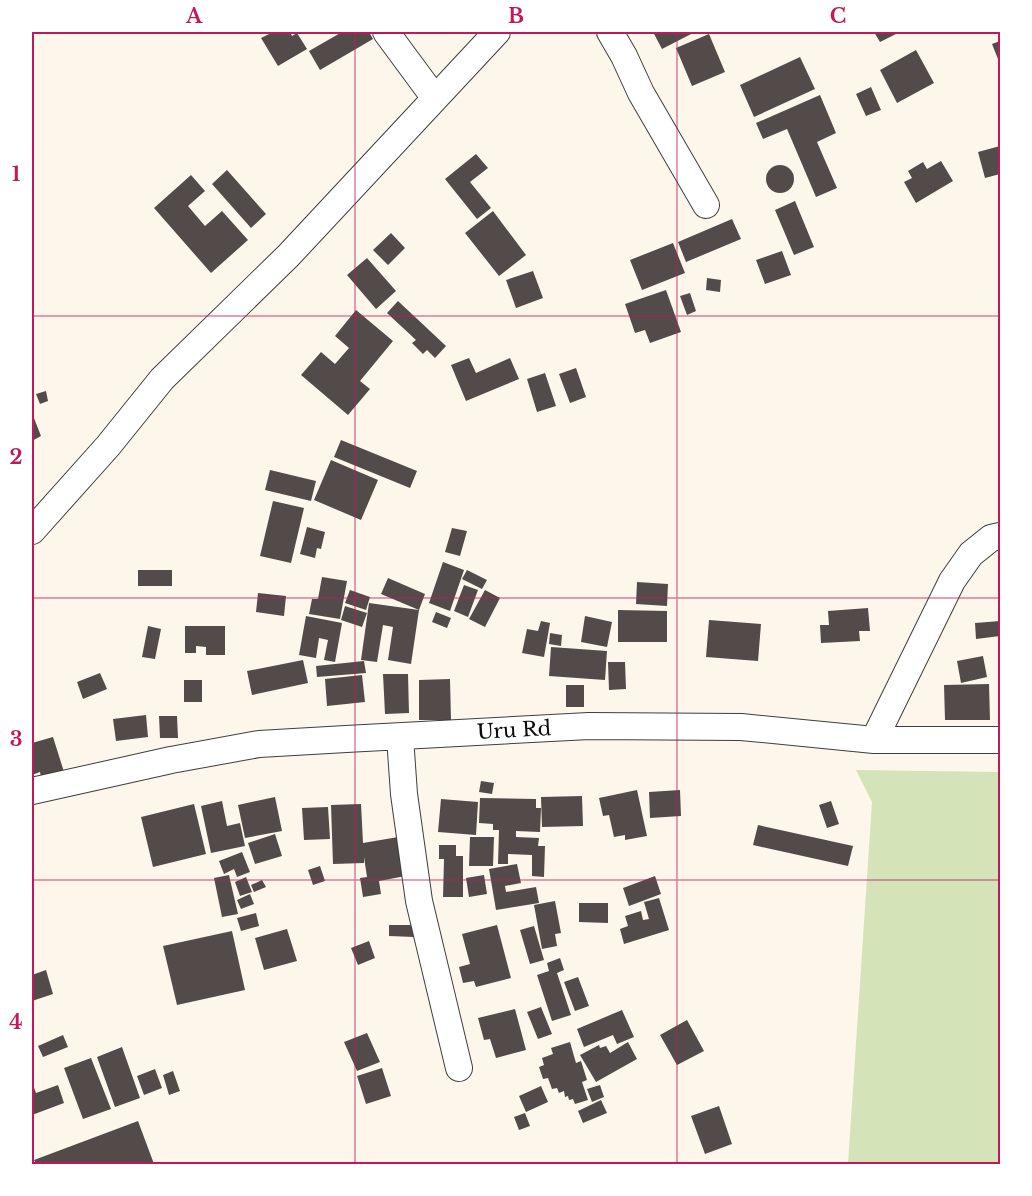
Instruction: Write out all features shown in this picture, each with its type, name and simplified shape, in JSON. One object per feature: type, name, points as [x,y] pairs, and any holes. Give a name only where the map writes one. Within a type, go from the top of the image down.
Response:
[{"type":"street","points":[[386,32],[434,97]]},
{"type":"street","points":[[32,531],[108,446],[162,379],[288,256],[497,32]]},
{"type":"street","points":[[609,32],[705,205]]},
{"type":"street","points":[[874,740],[952,581],[971,554],[991,538],[1000,536]]},
{"type":"street","name":"Uru Rd","points":[[32,791],[171,760],[259,744],[590,726],[741,727],[874,740],[1000,740]]},
{"type":"street","points":[[400,737],[404,794],[419,901],[459,1068]]},
{"type":"green space","points":[[856,770],[1000,772],[1000,1164],[848,1164],[872,802]]},
{"type":"building","points":[[273,32],[290,32],[292,36],[297,33],[307,49],[278,66],[261,38]]},
{"type":"building","points":[[342,32],[369,32],[373,39],[320,70],[309,51]]},
{"type":"building","points":[[653,32],[695,32],[662,49]]},
{"type":"building","points":[[874,32],[900,32],[880,42]]},
{"type":"building","points":[[709,34],[725,72],[692,86],[676,48]]},
{"type":"building","points":[[1000,41],[1000,64],[992,44]]},
{"type":"building","points":[[916,50],[934,83],[897,103],[880,70]]},
{"type":"building","points":[[800,57],[815,89],[754,117],[740,85]]},
{"type":"building","points":[[871,87],[881,110],[866,116],[856,94]]},
{"type":"building","points":[[820,95],[836,133],[817,142],[837,188],[816,197],[787,129],[763,139],[756,123]]},
{"type":"building","points":[[1000,146],[1000,174],[985,178],[978,152]]},
{"type":"building","points":[[476,154],[488,168],[470,182],[491,208],[477,219],[445,179]]},
{"type":"building","points":[[941,161],[953,181],[916,203],[904,182],[912,178],[908,171],[923,162],[927,169]]},
{"type":"building","points":[[780,165],[790,169],[794,179],[790,189],[780,193],[770,189],[766,179],[770,169]]},
{"type":"building","points":[[227,170],[266,214],[251,228],[212,184]]},
{"type":"building","points":[[191,175],[205,191],[188,206],[205,226],[222,211],[248,240],[211,273],[154,208]]},
{"type":"building","points":[[795,201],[814,247],[794,255],[775,210]]},
{"type":"building","points":[[493,211],[526,255],[499,276],[465,233]]},
{"type":"building","points":[[732,219],[741,239],[686,262],[678,242]]},
{"type":"building","points":[[391,233],[405,248],[388,265],[373,250]]},
{"type":"building","points":[[673,243],[685,273],[642,290],[630,260]]},
{"type":"building","points":[[782,251],[791,275],[765,284],[756,260]]},
{"type":"building","points":[[367,258],[396,291],[376,309],[347,275]]},
{"type":"building","points":[[533,271],[543,298],[516,308],[506,280]]},
{"type":"building","points":[[707,278],[721,280],[720,292],[706,290]]},
{"type":"building","points":[[666,290],[681,332],[650,343],[645,330],[635,333],[625,304]]},
{"type":"building","points":[[690,293],[696,311],[687,315],[680,296]]},
{"type":"building","points":[[398,301],[446,346],[435,358],[427,350],[423,354],[412,343],[416,340],[387,313]]},
{"type":"building","points":[[356,310],[393,341],[360,381],[370,389],[348,415],[301,375],[321,352],[335,364],[349,348],[335,336]]},
{"type":"building","points":[[469,358],[476,373],[510,358],[519,379],[466,401],[451,365]]},
{"type":"building","points":[[576,368],[586,397],[570,403],[559,374]]},
{"type":"building","points":[[545,373],[556,406],[537,412],[527,379]]},
{"type":"building","points":[[46,391],[48,401],[40,404],[36,394]]},
{"type":"building","points":[[32,413],[41,436],[32,441]]},
{"type":"building","points":[[341,440],[417,471],[410,488],[334,457]]},
{"type":"building","points":[[331,460],[378,480],[361,520],[314,500]]},
{"type":"building","points":[[270,470],[316,481],[311,501],[265,490]]},
{"type":"building","points":[[273,501],[304,508],[291,563],[260,556]]},
{"type":"building","points":[[307,527],[325,532],[321,549],[317,548],[315,558],[300,554]]},
{"type":"building","points":[[452,528],[467,531],[460,556],[445,552]]},
{"type":"building","points":[[443,562],[464,570],[450,611],[429,603]]},
{"type":"building","points":[[138,570],[172,570],[172,586],[138,586]]},
{"type":"building","points":[[467,570],[487,580],[482,589],[462,579]]},
{"type":"building","points":[[322,577],[347,581],[340,619],[309,614],[312,599],[318,599]]},
{"type":"building","points":[[388,578],[425,594],[419,610],[381,594]]},
{"type":"building","points":[[637,582],[668,584],[667,606],[636,604]]},
{"type":"building","points":[[464,585],[478,590],[468,617],[454,611]]},
{"type":"building","points":[[350,590],[370,597],[366,610],[345,603]]},
{"type":"building","points":[[485,590],[500,598],[485,627],[469,619]]},
{"type":"building","points":[[258,593],[286,596],[284,616],[256,612]]},
{"type":"building","points":[[369,603],[419,610],[411,664],[388,660],[393,627],[383,625],[377,662],[361,660]]},
{"type":"building","points":[[345,606],[367,613],[362,627],[341,620]]},
{"type":"building","points":[[868,608],[870,631],[859,631],[860,641],[821,643],[820,625],[829,625],[828,611]]},
{"type":"building","points":[[618,610],[667,611],[667,642],[618,642]]},
{"type":"building","points":[[436,612],[451,618],[447,628],[432,622]]},
{"type":"building","points":[[306,616],[342,623],[335,662],[324,660],[328,640],[319,638],[316,658],[299,655]]},
{"type":"building","points":[[585,616],[612,622],[607,647],[581,642]]},
{"type":"building","points":[[709,620],[761,624],[758,661],[706,657]]},
{"type":"building","points":[[541,621],[550,623],[544,657],[522,653],[527,629],[538,631]]},
{"type":"building","points":[[1000,621],[1000,636],[976,639],[975,623]]},
{"type":"building","points":[[148,626],[161,629],[155,659],[142,657]]},
{"type":"building","points":[[185,626],[225,626],[225,655],[206,655],[206,647],[196,646],[196,653],[185,653]]},
{"type":"building","points":[[550,633],[562,635],[561,646],[549,644]]},
{"type":"building","points":[[551,647],[607,651],[605,680],[549,676]]},
{"type":"building","points":[[983,656],[987,677],[961,683],[957,661]]},
{"type":"building","points":[[303,660],[308,683],[252,695],[247,671]]},
{"type":"building","points":[[364,661],[366,673],[317,677],[316,666]]},
{"type":"building","points":[[608,662],[625,662],[626,689],[609,690]]},
{"type":"building","points":[[100,673],[107,689],[83,699],[77,682]]},
{"type":"building","points":[[383,674],[408,674],[409,713],[385,714]]},
{"type":"building","points":[[362,675],[365,702],[327,706],[325,679]]},
{"type":"building","points":[[450,679],[451,720],[419,720],[419,680]]},
{"type":"building","points":[[184,680],[202,680],[202,702],[184,702]]},
{"type":"building","points":[[989,684],[990,720],[945,720],[944,685]]},
{"type":"building","points":[[566,685],[584,685],[584,707],[566,707]]},
{"type":"building","points":[[146,715],[148,737],[116,741],[113,719]]},
{"type":"building","points":[[159,716],[177,716],[178,738],[160,738]]},
{"type":"building","points":[[53,737],[65,775],[42,782],[40,772],[32,775],[32,743]]},
{"type":"building","points":[[481,781],[494,783],[492,794],[479,792]]},
{"type":"building","points":[[637,790],[647,836],[625,840],[625,835],[614,837],[609,815],[603,816],[599,798]]},
{"type":"building","points":[[680,790],[681,816],[650,818],[649,792]]},
{"type":"building","points":[[582,796],[583,826],[542,827],[541,797]]},
{"type":"building","points":[[275,797],[282,831],[245,838],[238,805]]},
{"type":"building","points":[[480,798],[536,799],[536,808],[541,808],[540,832],[516,831],[516,837],[539,838],[538,846],[545,846],[544,877],[532,876],[532,855],[508,854],[508,864],[498,864],[499,830],[493,830],[493,824],[479,823]]},
{"type":"building","points":[[441,799],[478,802],[476,835],[438,832]]},
{"type":"building","points":[[222,801],[227,826],[240,823],[245,846],[211,853],[201,806]]},
{"type":"building","points":[[831,801],[839,824],[827,828],[819,805]]},
{"type":"building","points":[[194,804],[206,854],[153,867],[141,817]]},
{"type":"building","points":[[361,804],[363,843],[404,836],[411,875],[379,881],[381,894],[363,897],[360,878],[367,877],[364,857],[364,863],[333,864],[331,805]]},
{"type":"building","points":[[328,807],[330,839],[304,840],[302,808]]},
{"type":"building","points":[[758,825],[853,846],[848,866],[753,845]]},
{"type":"building","points":[[275,834],[282,856],[255,864],[248,843]]},
{"type":"building","points":[[470,837],[494,837],[493,866],[469,866]]},
{"type":"building","points":[[439,845],[456,845],[456,856],[463,856],[463,897],[443,897],[444,859],[439,859]]},
{"type":"building","points":[[242,852],[250,872],[237,877],[234,869],[224,874],[219,861]]},
{"type":"building","points":[[517,864],[521,883],[505,886],[506,892],[536,887],[539,903],[496,910],[489,869]]},
{"type":"building","points":[[320,866],[325,881],[313,885],[308,870]]},
{"type":"building","points":[[229,875],[238,914],[222,917],[214,878]]},
{"type":"building","points":[[484,875],[487,894],[469,897],[466,878]]},
{"type":"building","points":[[655,876],[661,894],[629,906],[623,888]]},
{"type":"building","points":[[246,877],[252,892],[240,896],[235,882]]},
{"type":"building","points":[[262,880],[266,887],[254,892],[251,885]]},
{"type":"building","points":[[250,894],[254,904],[241,909],[237,900]]},
{"type":"building","points":[[659,898],[669,930],[624,944],[620,929],[628,926],[625,916],[641,911],[643,920],[649,919],[644,902]]},
{"type":"building","points":[[555,901],[561,933],[555,934],[557,946],[542,949],[534,905]]},
{"type":"building","points":[[579,903],[608,903],[608,923],[579,922]]},
{"type":"building","points":[[256,913],[259,926],[241,931],[237,918]]},
{"type":"building","points":[[389,925],[414,925],[414,937],[389,936]]},
{"type":"building","points":[[497,925],[511,978],[476,987],[474,981],[463,983],[459,967],[470,964],[462,934]]},
{"type":"building","points":[[534,926],[544,960],[530,964],[520,930]]},
{"type":"building","points":[[287,929],[297,961],[264,970],[255,938]]},
{"type":"building","points":[[232,931],[245,990],[177,1005],[163,946]]},
{"type":"building","points":[[369,941],[375,958],[358,965],[351,948]]},
{"type":"building","points":[[560,958],[564,970],[557,973],[571,1015],[552,1021],[537,975],[549,971],[547,963]]},
{"type":"building","points":[[46,970],[53,994],[32,1001],[32,975]]},
{"type":"building","points":[[578,977],[589,1006],[575,1011],[564,982]]},
{"type":"building","points":[[541,1007],[552,1034],[538,1039],[527,1012]]},
{"type":"building","points":[[515,1009],[526,1050],[496,1058],[490,1039],[484,1040],[478,1018]]},
{"type":"building","points":[[622,1010],[634,1037],[617,1044],[613,1035],[584,1047],[577,1029]]},
{"type":"building","points":[[687,1020],[704,1051],[677,1065],[660,1035]]},
{"type":"building","points":[[367,1033],[380,1062],[357,1071],[344,1042]]},
{"type":"building","points":[[63,1035],[68,1047],[43,1057],[38,1046]]},
{"type":"building","points":[[570,1042],[576,1063],[581,1061],[587,1080],[582,1082],[588,1100],[575,1104],[573,1099],[569,1100],[568,1096],[565,1097],[564,1091],[559,1093],[557,1088],[552,1089],[548,1078],[543,1079],[539,1067],[544,1065],[542,1058],[553,1054],[551,1048]]},
{"type":"building","points":[[628,1042],[637,1059],[596,1082],[580,1055],[599,1045],[600,1048],[606,1046],[610,1053]]},
{"type":"building","points":[[122,1047],[140,1098],[115,1107],[97,1057]]},
{"type":"building","points":[[91,1058],[111,1109],[83,1119],[64,1068]]},
{"type":"building","points":[[382,1068],[391,1096],[366,1104],[357,1076]]},
{"type":"building","points":[[155,1069],[162,1088],[144,1095],[137,1076]]},
{"type":"building","points":[[173,1071],[180,1091],[169,1095],[163,1075]]},
{"type":"building","points":[[32,1082],[36,1093],[58,1085],[64,1103],[32,1115]]},
{"type":"building","points":[[600,1085],[604,1097],[592,1102],[587,1089]]},
{"type":"building","points":[[541,1086],[548,1102],[526,1112],[519,1096]]},
{"type":"building","points":[[601,1100],[607,1113],[583,1123],[578,1111]]},
{"type":"building","points":[[719,1106],[732,1144],[705,1154],[691,1116]]},
{"type":"building","points":[[525,1113],[530,1126],[519,1130],[514,1117]]},
{"type":"building","points":[[138,1121],[154,1164],[36,1164],[34,1160]]}]
